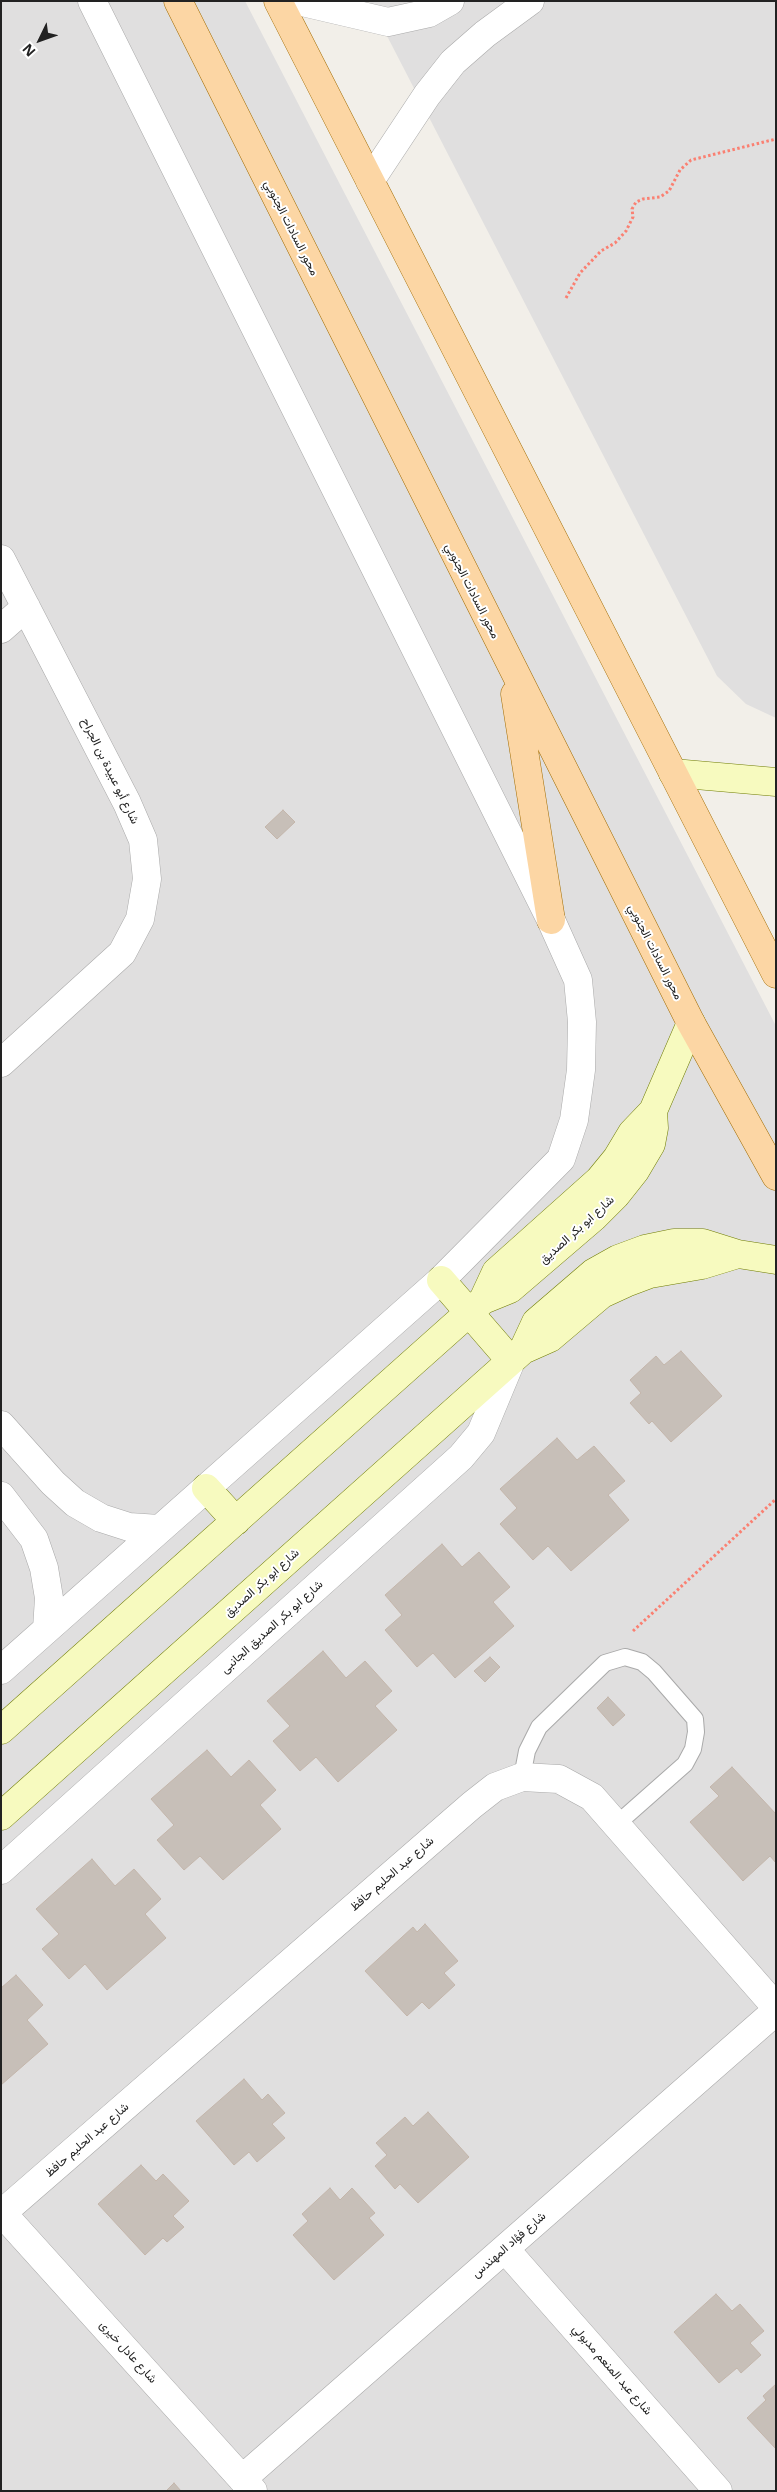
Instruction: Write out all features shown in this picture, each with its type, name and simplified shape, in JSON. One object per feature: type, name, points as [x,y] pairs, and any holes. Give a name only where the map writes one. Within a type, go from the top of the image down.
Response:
[{"type":"main road","name":"محور السادات الجنوبي","points":[[178,1],[510,666],[691,1023],[776,1176]]},
{"type":"main road","points":[[278,1],[776,974]]},
{"type":"main road","points":[[510,666],[551,920]]},
{"type":"street","points":[[1,1670],[441,1280],[561,1159],[574,1120],[581,1070],[582,1022],[578,980],[551,920],[92,1]]},
{"type":"street","points":[[298,1],[388,22],[429,13],[450,1]]},
{"type":"street","points":[[370,181],[427,95],[454,62],[485,34],[530,1]]},
{"type":"street","name":"شارع أبو عبيدة بن الجراح","points":[[1,559],[127,803],[143,840],[147,879],[140,918],[122,953],[1,1062]]},
{"type":"street","points":[[1,629],[26,607]]},
{"type":"street","points":[[673,773],[776,782]]},
{"type":"street","name":"شارع ابو بكر الصديق","points":[[1,1730],[476,1306],[510,1289],[616,1195],[635,1171],[651,1144],[654,1128],[653,1111],[691,1023]]},
{"type":"street","name":"شارع ابو بكر الصديق","points":[[1,1816],[517,1356],[550,1338],[602,1294],[650,1274],[702,1265],[738,1254],[776,1260]]},
{"type":"street","points":[[441,1280],[476,1306],[517,1356]]},
{"type":"street","name":"شارع ابو بكر الصديق الجانبى","points":[[1,1870],[461,1457],[481,1433],[517,1356]]},
{"type":"street","points":[[1,1424],[53,1483],[75,1503],[101,1518],[129,1527],[159,1529]]},
{"type":"street","points":[[206,1488],[236,1521]]},
{"type":"street","points":[[1,1496],[34,1539],[44,1568],[49,1598],[47,1629]]},
{"type":"street","name":"شارع عبد الحليم حافظ","points":[[2,2214],[472,1805],[495,1787],[522,1777],[559,1779],[592,1797],[776,2009]]},
{"type":"street","name":"شارع فؤاد المهندس","points":[[248,2485],[505,2249],[776,2009]]},
{"type":"street","name":"شارع عادل خيرى","points":[[2,2214],[248,2485]]},
{"type":"street","name":"شارع عبد المنعم مدبولي","points":[[505,2249],[718,2491]]},
{"type":"lane","points":[[522,1777],[527,1751],[539,1727],[605,1663],[625,1657],[642,1662],[654,1672],[695,1719],[696,1732],[693,1749],[685,1764],[617,1824]]},
{"type":"path","points":[[566,298],[580,273],[601,251],[615,243],[626,231],[633,217],[632,209],[636,202],[643,199],[660,197],[669,191],[680,170],[692,160],[776,139]]},
{"type":"path","points":[[625,1657],[627,1644],[632,1632],[641,1622],[776,1499]]},
{"type":"shaded area","points":[[1,1],[245,1],[776,1026],[776,2491],[1,2491]]},
{"type":"shaded area","points":[[369,1],[776,1],[776,718],[746,704],[717,676]]},
{"type":"building","points":[[283,810],[295,822],[277,839],[265,827]]},
{"type":"building","points":[[681,1351],[722,1396],[671,1442],[652,1421],[649,1424],[630,1403],[641,1393],[630,1380],[656,1356],[664,1365]]},
{"type":"building","points":[[557,1438],[577,1460],[594,1446],[625,1481],[608,1495],[629,1520],[571,1571],[548,1546],[533,1560],[500,1524],[517,1508],[500,1489]]},
{"type":"building","points":[[442,1544],[462,1567],[479,1552],[510,1587],[493,1602],[514,1626],[455,1678],[433,1653],[417,1667],[385,1630],[402,1615],[385,1595]]},
{"type":"building","points":[[323,1651],[346,1678],[365,1661],[392,1691],[375,1706],[397,1730],[338,1782],[316,1757],[300,1771],[273,1741],[290,1726],[267,1701]]},
{"type":"building","points":[[490,1657],[500,1667],[485,1682],[474,1671]]},
{"type":"building","points":[[608,1697],[625,1715],[613,1726],[597,1708]]},
{"type":"building","points":[[207,1750],[231,1777],[249,1760],[276,1790],[260,1805],[281,1829],[223,1880],[200,1856],[184,1870],[157,1840],[174,1825],[151,1799]]},
{"type":"building","points":[[732,1767],[776,1814],[776,1863],[770,1856],[743,1881],[690,1822],[719,1796],[710,1787]]},
{"type":"building","points":[[92,1859],[115,1886],[134,1869],[161,1899],[145,1914],[166,1938],[107,1990],[85,1964],[69,1979],[42,1949],[59,1934],[36,1909]]},
{"type":"building","points":[[425,1924],[458,1961],[444,1973],[455,1985],[429,2009],[422,2002],[407,2016],[365,1971],[413,1927],[417,1932]]},
{"type":"building","points":[[16,1975],[43,2005],[27,2020],[48,2044],[1,2085],[1,1988]]},
{"type":"building","points":[[244,2079],[262,2100],[268,2094],[285,2113],[272,2124],[285,2138],[257,2162],[249,2152],[234,2165],[196,2121]]},
{"type":"building","points":[[428,2112],[469,2157],[418,2203],[400,2184],[395,2189],[375,2166],[387,2155],[376,2143],[405,2117],[413,2126]]},
{"type":"building","points":[[141,2165],[156,2181],[163,2174],[189,2201],[173,2216],[184,2227],[167,2242],[163,2238],[145,2255],[98,2204]]},
{"type":"building","points":[[330,2188],[340,2200],[352,2188],[375,2213],[369,2218],[384,2235],[334,2280],[293,2235],[308,2221],[302,2214]]},
{"type":"building","points":[[716,2294],[732,2311],[740,2304],[764,2331],[750,2343],[761,2355],[741,2373],[737,2368],[719,2383],[674,2332]]},
{"type":"building","points":[[776,2384],[776,2449],[747,2418],[766,2400],[763,2396]]},
{"type":"building","points":[[174,2483],[181,2491],[166,2491]]}]
